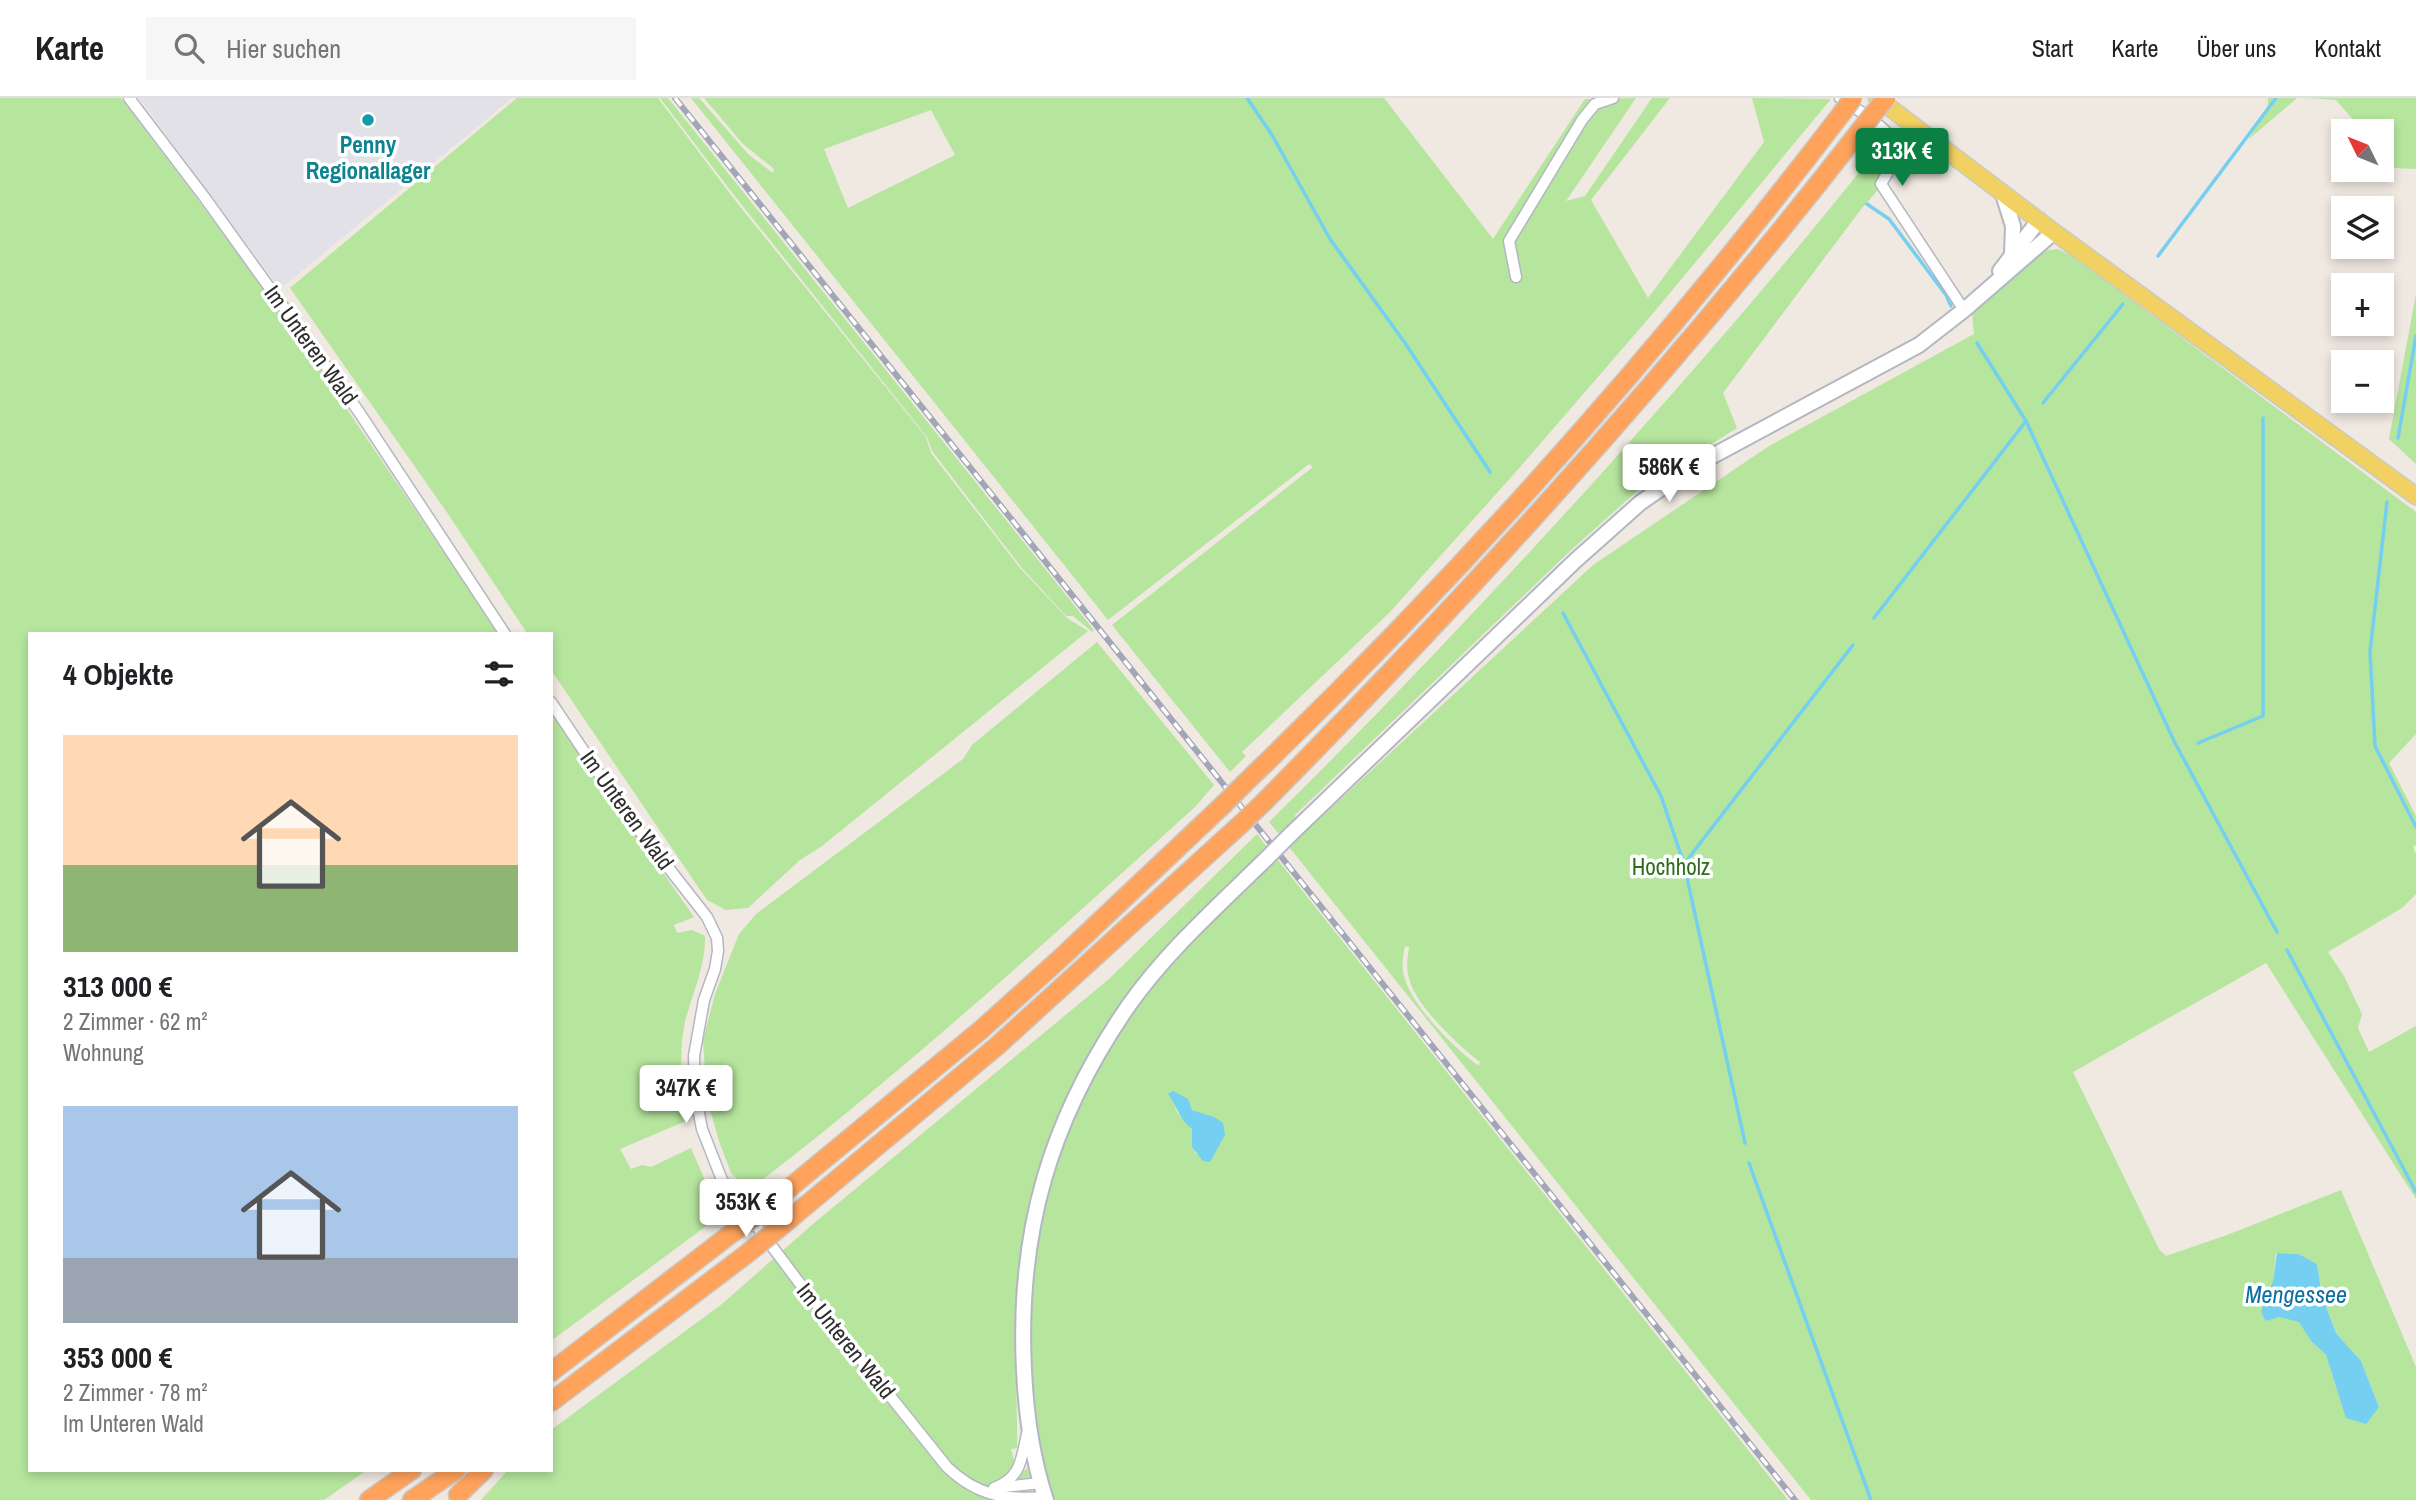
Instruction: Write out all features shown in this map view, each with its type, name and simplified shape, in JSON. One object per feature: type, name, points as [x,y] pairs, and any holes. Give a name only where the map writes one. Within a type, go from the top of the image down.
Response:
[{"type":"highway","points":[[553,1400],[748,1253],[997,1046],[1241,824],[1362,703],[1563,486],[1700,327],[1886,98]]},
{"type":"highway","points":[[553,1370],[764,1209],[982,1029],[1224,804],[1347,684],[1572,442],[1746,236],[1845,103]]},
{"type":"highway","points":[[369,1500],[409,1472]]},
{"type":"highway","points":[[412,1500],[453,1472]]},
{"type":"highway","points":[[458,1495],[482,1472]]},
{"type":"main road","points":[[1877,98],[2054,232],[2416,496]]},
{"type":"main road","points":[[2003,194],[2013,226],[2011,255]]},
{"type":"main road","points":[[1982,294],[2039,220]]},
{"type":"main road","points":[[1044,1493],[1029,1426],[1022,1326],[1025,1268],[1035,1208],[1063,1123],[1082,1081],[1130,1004],[1190,933],[1576,560],[1640,503],[1692,467],[1919,345],[2054,232]]},
{"type":"street","name":"Im Unteren Wald","points":[[129,98],[214,210],[359,412],[504,632]]},
{"type":"street","points":[[1516,277],[1509,241],[1582,120],[1595,104],[1613,98]]},
{"type":"street","points":[[1845,103],[1885,130],[1895,144],[1896,150],[1890,168],[1881,184],[1964,310]]},
{"type":"street","name":"Im Unteren Wald","points":[[553,705],[624,811],[706,917],[717,938],[715,969],[704,1000],[694,1056],[695,1093],[702,1129],[722,1180],[798,1281],[947,1467],[961,1480],[992,1496],[1018,1499],[1044,1493]]},
{"type":"street","points":[[994,1488],[1008,1482],[1017,1470],[1023,1459],[1029,1426]]},
{"type":"street","points":[[974,1486],[1044,1493]]},
{"type":"shaded area","points":[[139,98],[512,98],[280,289]]},
{"type":"green space","points":[[0,98],[121,98],[274,301],[497,632],[28,632],[28,1472],[364,1472],[324,1500],[0,1500]]},
{"type":"green space","points":[[517,98],[658,98],[734,199],[926,437],[931,453],[1020,568],[1067,618],[1088,631],[822,846],[800,860],[748,908],[726,910],[707,900],[553,673],[553,632],[526,632],[448,514],[290,288]]},
{"type":"green space","points":[[660,98],[668,98],[1094,630],[1092,632],[1073,616],[1066,616],[1021,567],[932,451],[927,437]]},
{"type":"green space","points":[[691,98],[699,98],[749,155],[773,173],[774,169],[743,144],[704,98],[1384,98],[1493,239],[1585,99],[1636,98],[1566,201],[1585,196],[1652,98],[1670,98],[1591,200],[1648,298],[1764,142],[1752,98],[1831,99],[1655,311],[1514,474],[1389,613],[1242,752],[1246,756],[1230,772],[1112,625],[1313,467],[1309,464],[1108,620]],"holes":[[[931,110],[955,155],[848,208],[824,149]]]},
{"type":"green space","points":[[2268,98],[2297,98],[2249,139],[2268,105]]},
{"type":"green space","points":[[2306,98],[2416,98],[2416,169],[2394,168],[2394,119],[2353,119],[2336,100]]},
{"type":"green space","points":[[1893,129],[1904,149],[1885,182],[1862,208],[1723,393],[1737,428],[1637,491],[1570,551],[1295,815],[1296,818],[1279,834],[1269,822],[1438,650],[1602,473],[1751,304]]},
{"type":"green space","name":"Hochholz","points":[[2058,249],[2075,258],[2416,512],[2416,734],[2389,763],[2416,816],[2416,845],[2413,847],[2416,854],[2416,894],[2402,908],[2328,952],[2344,976],[2362,1014],[2358,1028],[2369,1052],[2416,1026],[2416,1199],[2266,963],[2073,1072],[2159,1249],[2166,1256],[2341,1190],[2416,1367],[2416,1500],[1811,1500],[1289,847],[1593,565],[1769,446],[1974,334],[1972,312],[2042,251]],"holes":[[[1405,946],[1409,947],[1408,974],[1418,998],[1449,1034],[1480,1062],[1479,1066],[1447,1038],[1409,990],[1404,975]],[[2276,1253],[2299,1254],[2317,1264],[2322,1296],[2336,1333],[2361,1361],[2379,1407],[2346,1417],[2326,1355],[2311,1341],[2299,1321],[2262,1312],[2273,1281]]]},
{"type":"green space","points":[[2416,294],[2416,464],[2389,439]]},
{"type":"green space","points":[[1097,642],[1214,785],[1196,806],[976,1003],[807,1145],[749,1190],[731,1173],[719,1141],[707,1099],[703,1040],[715,994],[739,934],[756,914],[963,759],[972,745]]},
{"type":"green space","points":[[553,715],[694,917],[674,925],[677,933],[692,930],[705,936],[701,969],[683,1034],[681,1071],[686,1121],[620,1149],[631,1169],[642,1165],[651,1167],[691,1148],[707,1185],[723,1208],[717,1218],[553,1340]]},
{"type":"green space","points":[[1257,834],[1267,847],[1100,1039],[1070,1089],[1047,1149],[1023,1240],[1015,1313],[1017,1448],[1011,1449],[1018,1477],[1027,1468],[1030,1477],[1019,1480],[1021,1491],[1032,1493],[1023,1500],[481,1500],[506,1472],[553,1472],[553,1429],[722,1304],[813,1224],[1109,979]]},
{"type":"green space","points":[[1277,859],[1788,1500],[1054,1500],[1036,1431],[1026,1322],[1041,1210],[1069,1125],[1088,1084],[1135,1008],[1164,973],[1260,873]],"holes":[[[1174,1102],[1200,1113],[1197,1155],[1193,1132],[1180,1117]]]},
{"type":"water","points":[[1173,1091],[1188,1099],[1192,1110],[1223,1123],[1225,1135],[1210,1162],[1203,1161],[1192,1147],[1192,1129],[1168,1094]]},
{"type":"water","name":"Mengessee","points":[[2277,1253],[2299,1254],[2317,1264],[2322,1296],[2336,1333],[2361,1361],[2379,1407],[2366,1424],[2346,1418],[2326,1355],[2311,1341],[2299,1322],[2279,1317],[2266,1321],[2261,1312],[2273,1281]]},
{"type":"waterway","points":[[1247,98],[1272,135],[1330,239],[1405,343],[1490,472]]},
{"type":"waterway","points":[[2158,256],[2276,98]]},
{"type":"waterway","points":[[1867,204],[1889,219],[1946,295],[1951,306]]},
{"type":"waterway","points":[[2043,403],[2123,304]]},
{"type":"waterway","points":[[2398,438],[2416,336]]},
{"type":"waterway","points":[[1977,343],[2026,421],[2175,743],[2277,932]]},
{"type":"waterway","points":[[2198,743],[2263,716],[2263,418]]},
{"type":"waterway","points":[[1874,618],[2026,421]]},
{"type":"waterway","points":[[2387,502],[2370,652],[2375,746],[2416,827]]},
{"type":"waterway","points":[[1563,613],[1661,796],[1684,864],[1745,1143]]},
{"type":"waterway","points":[[1684,864],[1853,645]]},
{"type":"waterway","points":[[2287,950],[2416,1192]]},
{"type":"waterway","points":[[1749,1163],[1871,1500]]},
{"type":"railway","points":[[675,98],[1795,1500]]},
{"type":"place","name":"Penny Regionallager","points":[[368,120]]}]
